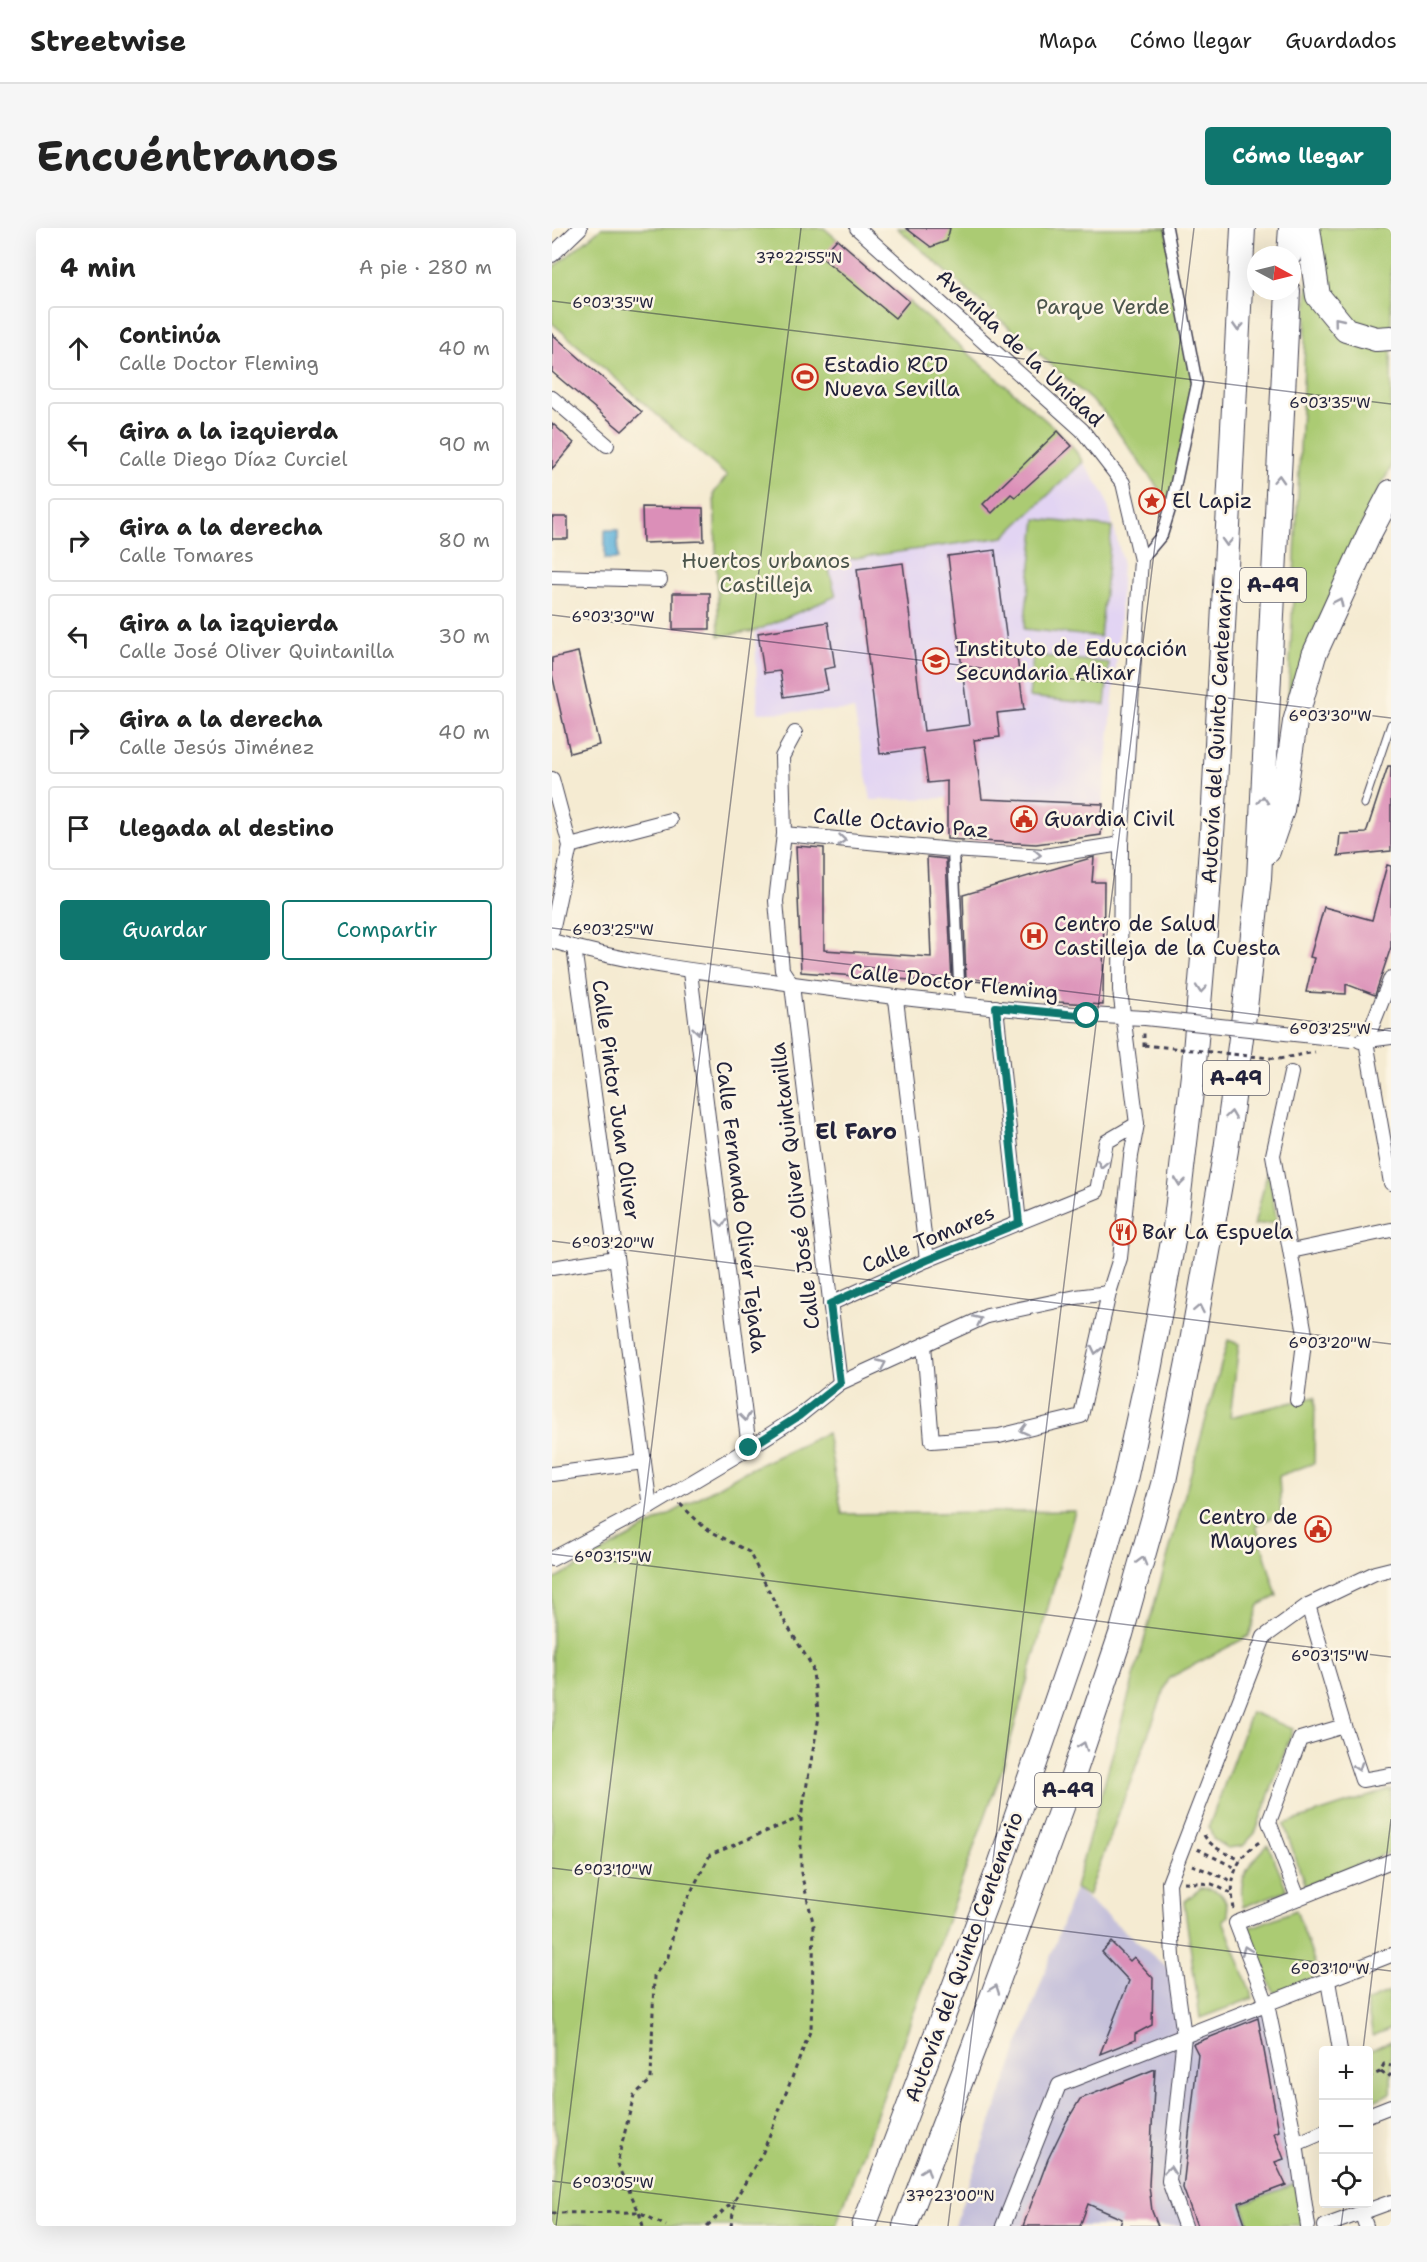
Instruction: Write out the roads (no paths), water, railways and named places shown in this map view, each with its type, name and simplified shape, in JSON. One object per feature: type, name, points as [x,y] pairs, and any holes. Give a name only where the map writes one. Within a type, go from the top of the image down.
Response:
[{"type":"highway","name":"Autovía del Quinto Centenario","points":[[864,2226],[1000,1864],[1090,1603],[1124,1484],[1149,1370],[1174,1236],[1193,1075],[1204,946],[1214,805],[1242,228]]},
{"type":"highway","points":[[1290,246],[1291,228]]},
{"type":"highway","points":[[1308,228],[1318,296],[1346,330],[1376,339],[1391,338]]},
{"type":"highway","name":"Autovía del Quinto Centenario","points":[[905,2226],[1070,1785],[1121,1634],[1164,1481],[1205,1276],[1224,1162],[1245,1008],[1259,879],[1288,300]]},
{"type":"highway","points":[[1259,879],[1282,810],[1295,722],[1314,655],[1370,532],[1391,492]]},
{"type":"street","points":[[552,255],[580,228]]},
{"type":"street","name":"Avenida de la Unidad","points":[[857,228],[1082,429],[1123,483],[1141,560],[1121,843],[1120,990],[1137,1124],[1131,1156],[1120,1258],[1081,1416],[999,1436],[932,1441],[924,1345]]},
{"type":"street","points":[[1141,560],[1162,536],[1171,506],[1197,384],[1167,228]]},
{"type":"street","points":[[552,399],[607,445]]},
{"type":"street","points":[[552,578],[660,580]]},
{"type":"street","name":"Calle José Oliver Quintanilla","points":[[795,733],[782,757],[784,834],[776,901],[782,969],[792,985],[840,1383]]},
{"type":"street","points":[[552,779],[570,846],[552,931]]},
{"type":"street","points":[[570,846],[670,820]]},
{"type":"street","name":"Calle Octavio Paz","points":[[784,834],[1044,856],[1121,843]]},
{"type":"street","points":[[953,850],[960,1004]]},
{"type":"street","name":"Calle Doctor Fleming","points":[[552,941],[690,972],[896,999],[1087,1016],[1145,1018],[1351,1040],[1366,1041],[1391,1037]]},
{"type":"street","name":"Calle Pintor Juan Oliver","points":[[574,947],[650,1507]]},
{"type":"street","name":"Calle Fernando Oliver Tejada","points":[[690,972],[749,1448]]},
{"type":"street","points":[[1391,978],[1366,1041],[1391,1183]]},
{"type":"street","points":[[896,999],[927,1260]]},
{"type":"street","points":[[996,1007],[1019,1223]]},
{"type":"street","points":[[1291,1073],[1273,1155],[1305,1334],[1296,1400]]},
{"type":"street","name":"Calle Tomares","points":[[830,1304],[927,1260],[1097,1191],[1106,1142],[1137,1124]]},
{"type":"street","points":[[1291,1251],[1391,1230]]},
{"type":"street","points":[[552,1268],[616,1258]]},
{"type":"street","points":[[552,1559],[650,1507],[749,1448],[799,1416],[840,1383],[987,1316],[1076,1297],[1110,1293]]},
{"type":"street","points":[[552,1474],[644,1462]]},
{"type":"street","points":[[1185,2226],[1169,2181],[1185,2036],[1173,1957],[1169,1883],[1264,1638],[1308,1605],[1375,1573],[1391,1569]]},
{"type":"street","points":[[1308,1605],[1362,1780],[1391,1775]]},
{"type":"street","points":[[1298,1898],[1269,1822],[1300,1739],[1344,1726]]},
{"type":"street","points":[[1308,2226],[1296,2144],[1267,2004],[1236,1923],[1391,1861]]},
{"type":"street","points":[[1004,2226],[1059,2085],[1391,1955]]},
{"type":"street","points":[[1328,1981],[1339,2046]]},
{"type":"street","points":[[1373,2113],[1391,2106]]},
{"type":"street","points":[[1296,2144],[1319,2134]]},
{"type":"street","points":[[1325,2226],[1391,2202]]},
{"type":"street","points":[[1361,2212],[1366,2226]]},
{"type":"lane","points":[[1364,804],[1391,724]]},
{"type":"water","points":[[605,530],[618,530],[618,559],[605,559]]},
{"type":"place","name":"Estadio RCD Nueva Sevilla","points":[[805,377]]},
{"type":"place","name":"El Lapiz","points":[[1152,501]]},
{"type":"place","name":"Instituto de Educación Secundaria Alixar","points":[[936,661]]},
{"type":"place","name":"Guardia Civil","points":[[1024,819]]},
{"type":"place","name":"Centro de Salud Castilleja de la Cuesta","points":[[1034,936]]},
{"type":"place","name":"Bar La Espuela","points":[[1123,1232]]},
{"type":"place","name":"Centro de Mayores","points":[[1318,1529]]},
{"type":"district","name":"El Faro","points":[[856,1131]]},
{"type":"park label","name":"Parque Verde","points":[[1103,307]]},
{"type":"park label","name":"Huertos urbanos Castilleja","points":[[766,573]]}]
